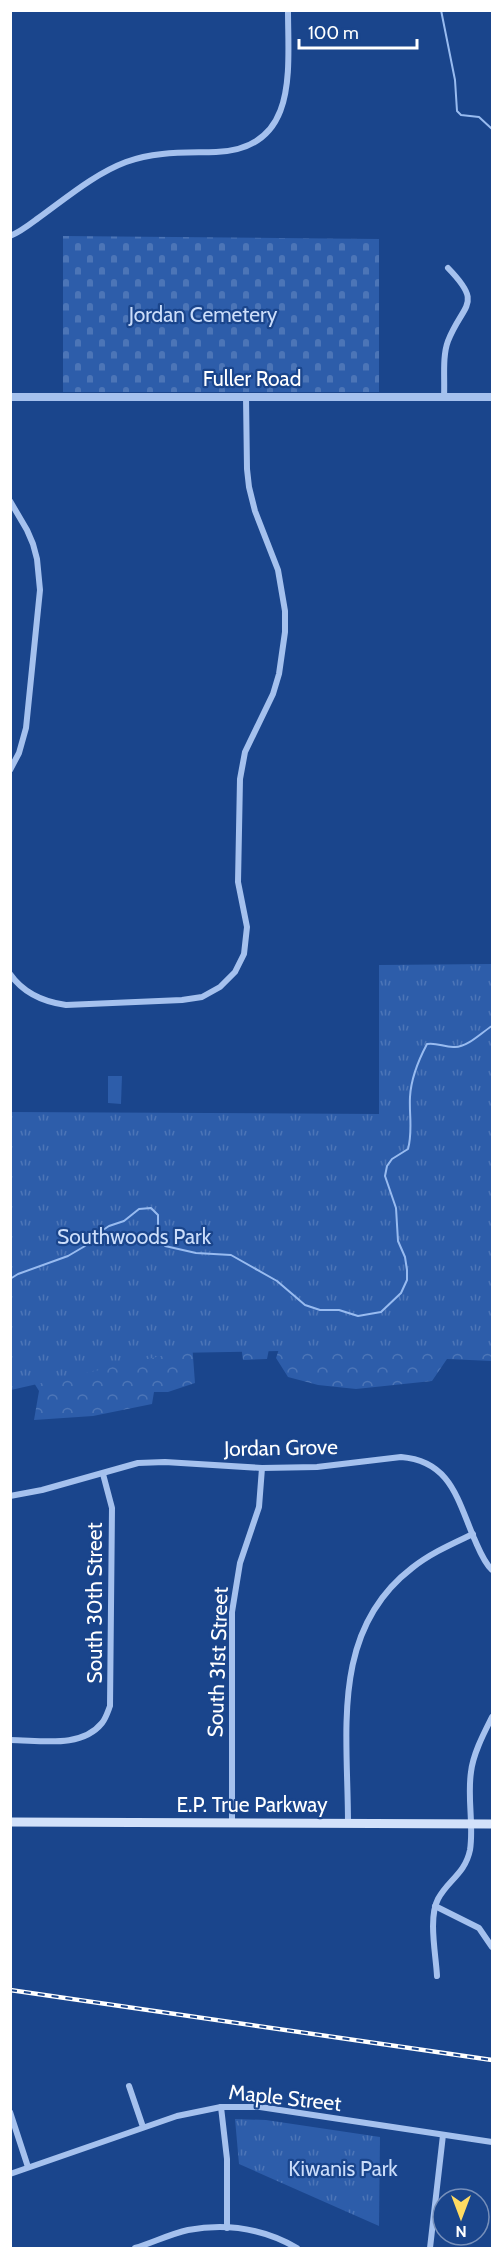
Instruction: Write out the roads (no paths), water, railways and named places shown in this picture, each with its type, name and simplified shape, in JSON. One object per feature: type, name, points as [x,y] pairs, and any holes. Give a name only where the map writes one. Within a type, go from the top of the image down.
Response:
[{"type":"main road","name":"E.P. True Parkway","points":[[10,1822],[492,1824]]},
{"type":"street","points":[[10,236],[99,175],[126,162],[172,152],[233,150],[252,144],[265,134],[276,121],[287,93],[288,10]]},
{"type":"street","points":[[444,397],[445,356],[448,341],[468,303],[464,284],[448,268]]},
{"type":"street","name":"Fuller Road","points":[[10,397],[492,397]]},
{"type":"street","points":[[10,974],[25,990],[52,1003],[66,1005],[182,1000],[202,996],[220,987],[235,972],[244,954],[247,927],[238,882],[240,779],[245,752],[264,713],[279,674],[285,632],[284,601],[278,570],[255,511],[249,487],[246,397]]},
{"type":"street","points":[[10,501],[33,544],[40,590],[26,728],[19,753],[10,770]]},
{"type":"street","name":"Jordan Grove","points":[[10,1496],[147,1462],[262,1468],[317,1467],[401,1457],[427,1462],[438,1470],[452,1487],[482,1557],[492,1570]]},
{"type":"street","name":"South 31st Street","points":[[232,1823],[232,1612],[240,1563],[259,1507],[262,1468]]},
{"type":"street","name":"South 30th Street","points":[[10,1740],[81,1738],[104,1722],[110,1706],[112,1508],[104,1474]]},
{"type":"street","points":[[348,1823],[347,1694],[358,1641],[375,1608],[398,1580],[430,1555],[473,1534]]},
{"type":"street","points":[[437,1976],[433,1922],[435,1906],[443,1891],[463,1869],[470,1848],[471,1772],[479,1746],[492,1717]]},
{"type":"street","points":[[435,1906],[479,1928],[492,1947]]},
{"type":"street","points":[[129,2086],[144,2127]]},
{"type":"street","points":[[221,2107],[227,2159],[227,2228]]},
{"type":"street","name":"Maple Street","points":[[10,2174],[144,2127],[193,2112],[221,2107],[261,2107],[492,2142]]},
{"type":"street","points":[[10,2112],[28,2167]]},
{"type":"street","points":[[430,2248],[444,2135]]},
{"type":"street","points":[[135,2248],[188,2230],[227,2228],[265,2233],[297,2248]]},
{"type":"waterway","points":[[441,10],[455,80],[457,111],[461,115],[479,117],[492,129]]},
{"type":"waterway","points":[[10,1279],[68,1256],[85,1246],[109,1226],[124,1221],[139,1209],[151,1208],[158,1215],[158,1236],[165,1246],[196,1253],[231,1255],[277,1281],[305,1305],[320,1310],[339,1310],[358,1316],[381,1312],[401,1293],[407,1280],[405,1257],[398,1241],[396,1208],[385,1176],[387,1166],[392,1159],[408,1149],[411,1090],[418,1063],[427,1044],[460,1046],[470,1042],[492,1026]]},
{"type":"railway","points":[[10,1990],[492,2060]]},
{"type":"park label","name":"Jordan Cemetery","points":[[203,315]]},
{"type":"park label","name":"Southwoods Park","points":[[134,1237]]},
{"type":"park label","name":"Kiwanis Park","points":[[343,2169]]}]
